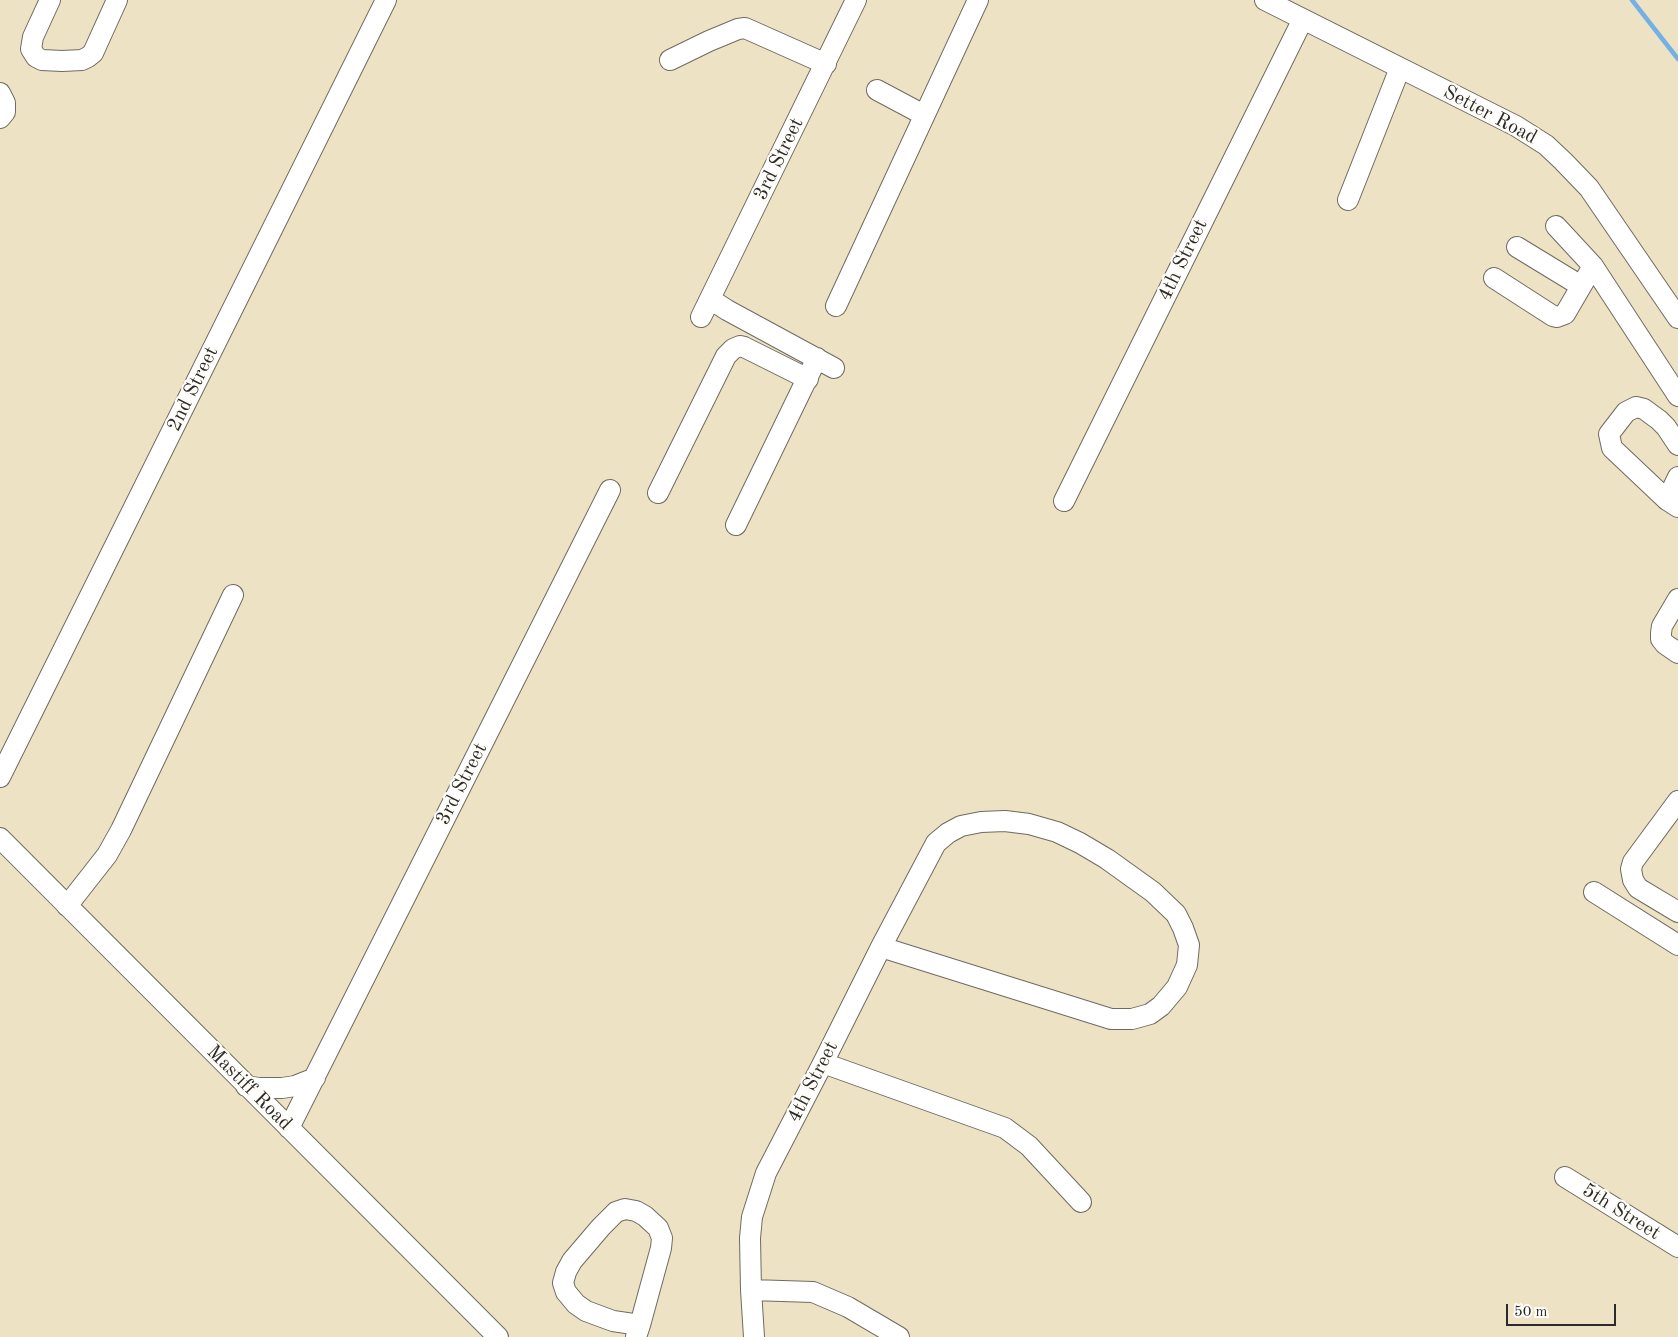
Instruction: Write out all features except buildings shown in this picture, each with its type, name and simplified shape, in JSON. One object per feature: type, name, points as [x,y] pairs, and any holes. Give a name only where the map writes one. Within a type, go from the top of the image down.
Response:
[{"type":"street","points":[[50,0],[33,37],[31,49],[36,57],[42,60],[62,62],[82,60],[93,52],[117,0]]},
{"type":"street","name":"2nd Street","points":[[0,777],[386,0]]},
{"type":"street","name":"3rd Street","points":[[701,317],[856,0]]},
{"type":"street","points":[[836,306],[978,0]]},
{"type":"street","name":"Setter Road","points":[[1276,2],[1303,19],[1529,133],[1546,145],[1564,161],[1588,188],[1678,318]]},
{"type":"street","name":"4th Street","points":[[1064,501],[1303,19]]},
{"type":"street","points":[[670,60],[716,38],[745,28],[826,64]]},
{"type":"street","points":[[1348,200],[1400,68]]},
{"type":"street","points":[[877,90],[924,115]]},
{"type":"street","points":[[0,93],[5,103],[5,112],[0,118]]},
{"type":"street","points":[[1556,226],[1593,266],[1678,396]]},
{"type":"street","points":[[1517,247],[1580,286]]},
{"type":"street","points":[[1494,278],[1557,317],[1566,314],[1580,286],[1593,266]]},
{"type":"street","points":[[710,299],[726,310],[826,363],[808,379],[736,525]]},
{"type":"street","points":[[658,493],[726,356],[733,349],[740,346],[744,347],[808,379]]},
{"type":"street","points":[[1672,504],[1612,448],[1609,434],[1626,412],[1636,407],[1644,409],[1659,420],[1676,439],[1678,445]]},
{"type":"street","points":[[1672,504],[1678,477]]},
{"type":"street","name":"3rd Street","points":[[289,1128],[610,490]]},
{"type":"street","points":[[67,906],[107,856],[121,830],[233,595]]},
{"type":"street","points":[[1678,599],[1662,626],[1661,633],[1661,639],[1665,644],[1678,653]]},
{"type":"street","points":[[1678,801],[1633,862],[1631,869],[1633,880],[1638,888],[1678,912]]},
{"type":"street","name":"4th Street","points":[[754,1337],[750,1290],[750,1238],[756,1199],[766,1173],[882,947],[936,843],[948,833],[961,826],[981,822],[1005,821],[1029,824],[1057,832],[1101,855],[1153,892],[1176,914],[1184,928],[1189,945],[1187,965],[1177,987],[1161,1006],[1150,1014],[1132,1019],[1111,1018],[882,947]]},
{"type":"street","name":"Mastiff Road","points":[[0,838],[498,1337]]},
{"type":"street","points":[[1594,892],[1678,945]]},
{"type":"street","points":[[823,1063],[1005,1128],[1029,1146],[1081,1202]]},
{"type":"street","points":[[246,1086],[282,1088],[295,1086],[314,1078]]},
{"type":"street","name":"5th Street","points":[[1565,1177],[1678,1247]]},
{"type":"street","points":[[625,1209],[636,1211],[645,1216],[658,1228],[662,1238],[661,1248],[638,1331],[586,1311],[576,1304],[566,1292],[563,1282],[572,1261],[589,1240],[616,1212],[625,1209]]},
{"type":"street","points":[[750,1290],[813,1292],[848,1307],[899,1337]]},
{"type":"waterway","points":[[1632,0],[1678,59]]}]
